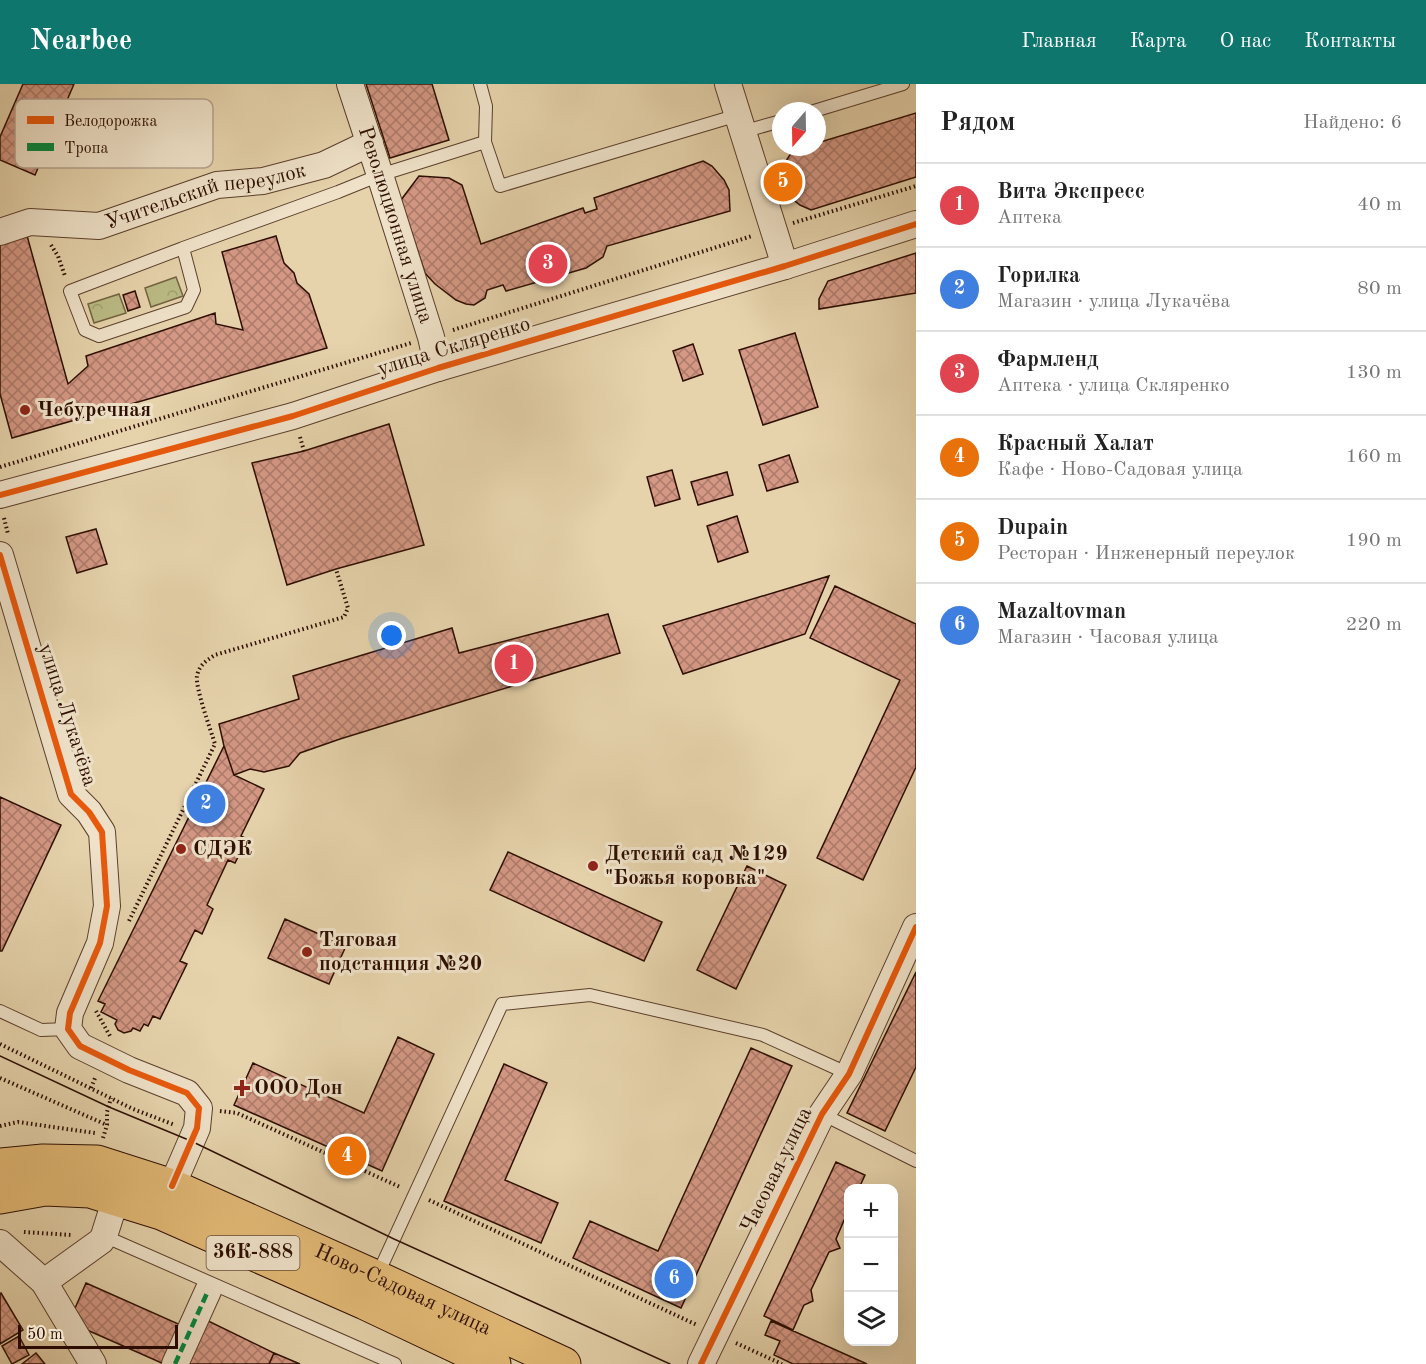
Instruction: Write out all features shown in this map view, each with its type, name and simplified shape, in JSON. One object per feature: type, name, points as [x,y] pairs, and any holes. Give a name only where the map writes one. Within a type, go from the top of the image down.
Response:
[{"type":"main road","name":"Ново-Садовая улица","points":[[0,1165],[43,1161],[97,1162],[172,1186],[564,1364]]},
{"type":"main road","name":"Ново-Садовая улица","points":[[0,1197],[45,1189],[90,1191],[161,1213],[365,1303],[494,1364]]},
{"type":"street","name":"Революционная улица","points":[[350,84],[431,337],[438,368]]},
{"type":"street","points":[[728,84],[785,266]]},
{"type":"street","name":"Учительский переулок","points":[[0,232],[30,222],[99,225],[217,185],[263,181],[324,165],[370,143]]},
{"type":"street","name":"улица Скляренко","points":[[0,495],[292,416],[438,368],[785,266],[916,224]]},
{"type":"street","name":"улица Лукачёва","points":[[0,555],[71,794],[89,812],[102,832],[107,906],[100,942],[70,1013],[68,1029]]},
{"type":"street","name":"Часовая улица","points":[[701,1364],[822,1114],[849,1074],[916,927]]},
{"type":"street","points":[[68,1029],[80,1046],[104,1059],[187,1093],[198,1118],[172,1186]]},
{"type":"street","points":[[44,1282],[101,1241],[116,1198]]},
{"type":"street","points":[[0,1243],[44,1282],[93,1364]]},
{"type":"street","points":[[175,1364],[208,1291]]},
{"type":"lane","points":[[480,84],[486,106],[485,142],[500,186],[740,124],[772,122]]},
{"type":"lane","points":[[826,107],[903,84]]},
{"type":"lane","points":[[183,248],[194,290],[186,307],[99,336],[85,330],[70,291],[183,248],[338,192],[380,175],[485,142]]},
{"type":"lane","points":[[376,1277],[502,1004],[590,995],[763,1035],[849,1074]]},
{"type":"lane","points":[[0,1011],[41,1030],[68,1029]]},
{"type":"lane","points":[[822,1114],[916,1161]]},
{"type":"lane","points":[[104,1236],[395,1364]]},
{"type":"path","points":[[0,467],[431,337],[916,186]]},
{"type":"path","points":[[47,240],[58,256],[70,291]]},
{"type":"path","points":[[129,922],[215,744],[200,698],[196,676],[203,663],[215,655],[344,617],[348,608],[336,569]]},
{"type":"path","points":[[91,1088],[113,1039],[96,1010]]},
{"type":"path","points":[[0,1044],[133,1109],[175,1125],[198,1118],[237,1113],[782,1364]]},
{"type":"path","points":[[0,1078],[107,1125]]},
{"type":"path","points":[[0,1126],[18,1122],[104,1134]]},
{"type":"path","points":[[23,1232],[75,1235]]},
{"type":"green space","points":[[176,277],[183,296],[151,307],[145,288]]},
{"type":"green space","points":[[119,294],[126,313],[94,323],[88,304]]},
{"type":"building","points":[[23,84],[74,84],[68,99],[16,99]]},
{"type":"building","points":[[366,84],[432,84],[449,140],[390,158]]},
{"type":"building","points":[[15,102],[15,166],[0,160],[0,137]]},
{"type":"building","points":[[916,113],[916,177],[811,210],[791,198],[783,182],[783,172],[789,156],[826,156],[826,140]]},
{"type":"building","points":[[703,161],[712,166],[724,180],[729,190],[730,211],[607,246],[603,257],[586,268],[506,291],[503,285],[487,290],[485,298],[474,305],[456,300],[425,273],[401,200],[419,176],[449,178],[462,185],[481,244],[583,208],[585,213],[597,209],[594,198]]},
{"type":"building","points":[[19,168],[38,168],[35,175]]},
{"type":"building","points":[[26,232],[68,384],[88,366],[86,356],[215,313],[216,324],[243,330],[222,252],[276,236],[284,263],[294,273],[297,283],[309,294],[327,348],[12,438],[0,394],[0,240]]},
{"type":"building","points":[[916,253],[916,293],[819,309],[819,299],[828,281]]},
{"type":"building","points":[[135,291],[140,307],[128,311],[123,295]]},
{"type":"building","points":[[795,333],[818,407],[763,425],[739,350]]},
{"type":"building","points":[[693,344],[703,374],[683,381],[673,351]]},
{"type":"building","points":[[389,424],[424,545],[287,585],[252,463],[304,451]]},
{"type":"building","points":[[789,455],[798,482],[767,491],[759,465]]},
{"type":"building","points":[[672,470],[680,499],[655,506],[647,477]]},
{"type":"building","points":[[727,472],[733,495],[698,505],[691,482]]},
{"type":"building","points":[[737,516],[748,552],[718,562],[707,526]]},
{"type":"building","points":[[96,529],[107,564],[77,573],[66,537]]},
{"type":"building","points":[[829,576],[805,634],[683,674],[663,626]]},
{"type":"building","points":[[835,586],[916,624],[916,767],[863,880],[817,858],[900,680],[810,638]]},
{"type":"building","points":[[608,614],[620,653],[340,739],[300,753],[289,766],[264,772],[250,769],[234,775],[219,724],[299,699],[293,676],[452,628],[459,653]]},
{"type":"building","points":[[224,746],[234,775],[264,789],[241,836],[247,839],[235,863],[228,860],[207,905],[213,909],[202,934],[195,930],[180,961],[187,964],[160,1019],[153,1016],[148,1026],[144,1024],[140,1031],[133,1028],[124,1033],[118,1030],[115,1024],[117,1020],[101,1012],[105,1004],[98,1001]]},
{"type":"building","points":[[0,797],[61,825],[2,951],[0,951]]},
{"type":"building","points":[[508,852],[662,922],[644,961],[490,890]]},
{"type":"building","points":[[747,866],[786,885],[736,989],[697,970]]},
{"type":"building","name":"Тяговая подстанция №20","points":[[285,919],[346,946],[329,984],[268,958]]},
{"type":"building","points":[[916,972],[916,1067],[885,1131],[847,1113]]},
{"type":"building","points":[[398,1037],[434,1054],[382,1171],[234,1105],[253,1063],[364,1113]]},
{"type":"building","points":[[751,1048],[792,1066],[681,1308],[573,1258],[590,1221],[658,1251]]},
{"type":"building","points":[[504,1064],[547,1083],[505,1180],[558,1203],[541,1243],[444,1201]]},
{"type":"building","points":[[836,1162],[865,1175],[861,1184],[844,1184],[844,1220],[836,1239],[840,1248],[829,1252],[811,1290],[813,1301],[804,1305],[793,1330],[764,1316]]},
{"type":"building","points":[[86,1283],[183,1326],[164,1364],[69,1322]]},
{"type":"building","points":[[0,1294],[23,1330],[0,1344]]},
{"type":"building","points":[[198,1316],[274,1353],[269,1364],[176,1364]]},
{"type":"building","points":[[771,1321],[867,1364],[793,1364],[774,1355],[780,1341],[765,1335]]},
{"type":"building","points":[[19,1336],[29,1355],[12,1364],[2,1346]]},
{"type":"building","points":[[36,1353],[45,1364],[22,1364]]},
{"type":"building","points":[[274,1353],[300,1364],[269,1364]]},
{"type":"tram line","points":[[0,1056],[109,1107],[191,1141],[394,1239],[670,1364]]},
{"type":"marked path","points":[[175,1364],[208,1291]]},
{"type":"cycle path","points":[[0,495],[293,416],[438,368],[785,266],[916,224]]},
{"type":"cycle path","points":[[0,555],[71,794],[89,812],[102,832],[107,906],[100,943],[70,1013],[68,1029],[80,1046],[129,1070],[187,1093],[199,1108],[197,1128],[172,1186]]},
{"type":"cycle path","points":[[701,1364],[822,1114],[849,1074],[916,927]]},
{"type":"place","name":"Dupain","points":[[783,182]]},
{"type":"place","name":"Фармленд","points":[[548,264]]},
{"type":"place","name":"Чебуречная","points":[[25,410]]},
{"type":"place","name":"Вита Экспресс","points":[[514,664]]},
{"type":"place","name":"Горилка","points":[[206,804]]},
{"type":"place","name":"СДЭК","points":[[181,849]]},
{"type":"place","name":"Детский сад №129 \"Божья коровка\"","points":[[593,866]]},
{"type":"place","name":"Тяговая подстанция №20","points":[[307,952]]},
{"type":"place","name":"ООО Дон","points":[[242,1088]]},
{"type":"place","name":"Красный Халат","points":[[347,1156]]},
{"type":"place","name":"Mazaltovman","points":[[674,1279]]}]
